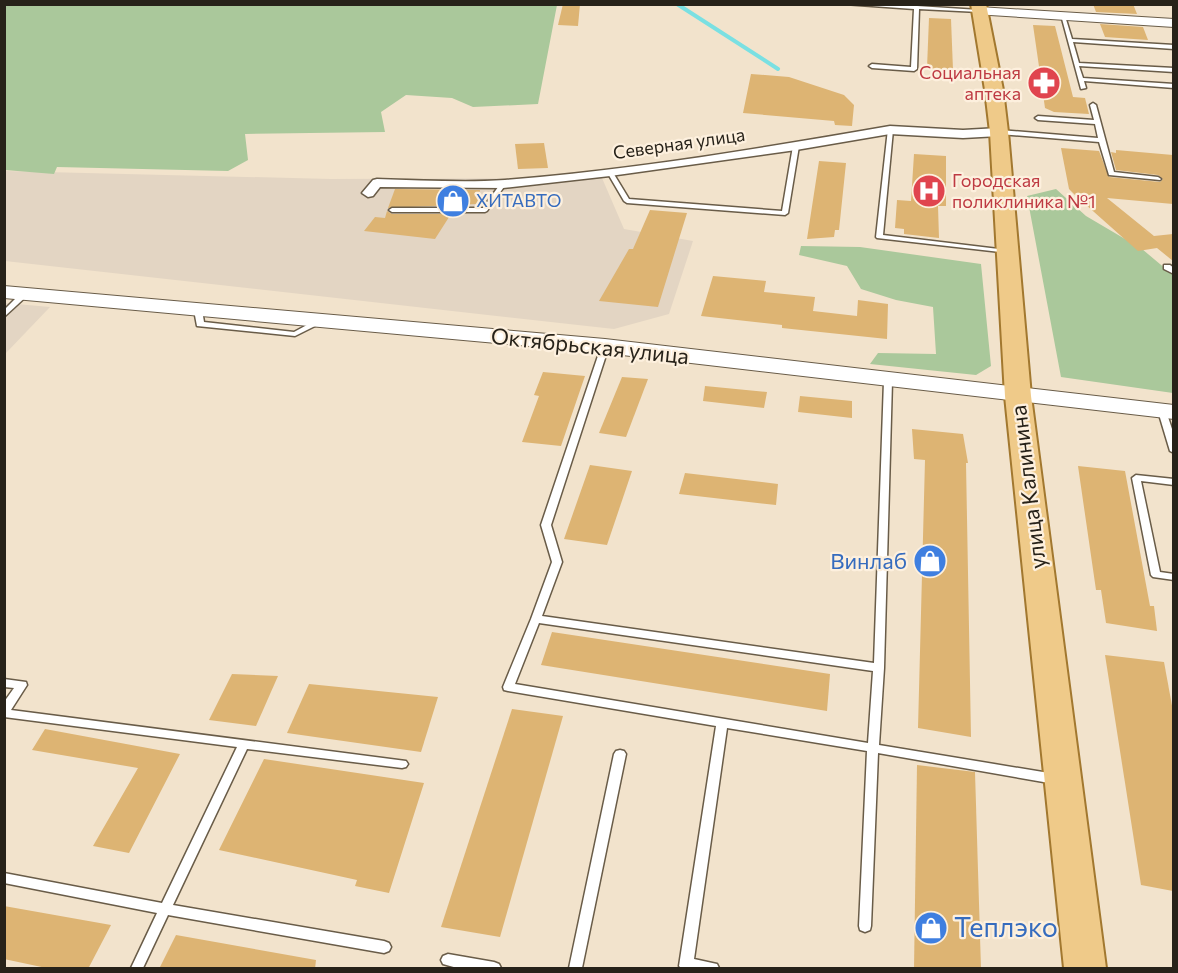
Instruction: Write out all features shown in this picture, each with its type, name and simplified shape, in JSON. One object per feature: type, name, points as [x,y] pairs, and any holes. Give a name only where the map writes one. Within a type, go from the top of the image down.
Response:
[{"type":"main road","points":[[978,8],[1173,23]]},
{"type":"main road","name":"улица Калинина","points":[[978,8],[994,90],[999,132],[1009,252],[1017,396],[1084,969]]},
{"type":"main road","name":"Октябрьская улица","points":[[15,293],[605,346],[1017,396],[1168,411]]},
{"type":"street","name":"Северная улица","points":[[368,193],[377,183],[503,184],[610,172],[891,130],[963,134],[999,132]]},
{"type":"lane","points":[[846,4],[978,8]]},
{"type":"lane","points":[[872,66],[914,69],[917,7]]},
{"type":"lane","points":[[1063,16],[1083,88]]},
{"type":"lane","points":[[1070,40],[1173,47]]},
{"type":"lane","points":[[1076,64],[1173,70]]},
{"type":"lane","points":[[1081,79],[1173,86]]},
{"type":"lane","points":[[1093,105],[1111,174],[1158,178]]},
{"type":"lane","points":[[1038,118],[1098,122]]},
{"type":"lane","points":[[891,130],[879,237],[1009,252]]},
{"type":"lane","points":[[999,132],[1102,140]]},
{"type":"lane","points":[[610,172],[627,201],[786,213],[796,146]]},
{"type":"lane","points":[[393,210],[485,210],[503,184]]},
{"type":"lane","points":[[4,315],[15,293]]},
{"type":"lane","points":[[605,346],[546,525],[557,562],[508,687],[1063,781]]},
{"type":"lane","points":[[865,926],[879,668],[888,381]]},
{"type":"lane","points":[[1168,411],[1173,451]]},
{"type":"lane","points":[[1173,482],[1136,478],[1156,575],[1173,577]]},
{"type":"lane","points":[[536,619],[879,668]]},
{"type":"lane","points":[[4,683],[22,685],[4,712],[402,764]]},
{"type":"lane","points":[[712,969],[686,966],[722,723]]},
{"type":"lane","points":[[137,969],[244,744]]},
{"type":"lane","points":[[575,969],[620,754]]},
{"type":"lane","points":[[4,878],[384,947]]},
{"type":"lane","points":[[448,960],[494,969]]},
{"type":"shaded area","points":[[5,171],[331,179],[602,178],[624,229],[693,241],[669,314],[614,329],[5,261]]},
{"type":"shaded area","points":[[5,303],[50,307],[5,354]]},
{"type":"green space","points":[[4,5],[557,5],[538,104],[473,107],[452,98],[406,95],[381,112],[385,132],[245,134],[248,160],[228,171],[57,167],[54,174],[5,170]]},
{"type":"green space","points":[[1056,189],[1086,216],[1142,249],[1173,275],[1173,393],[1061,377],[1027,196]]},
{"type":"green space","points":[[801,246],[860,247],[981,264],[991,366],[976,375],[870,364],[878,353],[936,354],[933,307],[896,300],[861,289],[847,266],[799,255]]},
{"type":"building","points":[[563,4],[580,4],[578,26],[558,25]]},
{"type":"building","points":[[1093,4],[1133,4],[1137,14],[1096,12]]},
{"type":"building","points":[[929,18],[951,19],[953,70],[927,68]]},
{"type":"building","points":[[1100,24],[1143,27],[1148,40],[1105,37]]},
{"type":"building","points":[[1033,25],[1055,26],[1073,97],[1085,98],[1089,114],[1054,112],[1045,108]]},
{"type":"building","points":[[751,74],[789,77],[844,95],[854,105],[852,126],[835,125],[834,121],[743,113]]},
{"type":"building","points":[[544,143],[548,168],[518,169],[515,144]]},
{"type":"building","points":[[1061,148],[1099,151],[1109,177],[1160,182],[1163,179],[1158,175],[1116,170],[1111,152],[1116,153],[1116,150],[1173,155],[1173,204],[1107,198],[1154,236],[1173,234],[1173,261],[1157,248],[1138,251],[1069,189]]},
{"type":"building","name":"Городская поликлиника №1","points":[[914,154],[946,156],[946,206],[938,206],[939,238],[904,234],[904,229],[895,228],[897,200],[911,201]]},
{"type":"building","points":[[819,161],[846,163],[839,230],[835,230],[834,237],[807,239]]},
{"type":"building","points":[[395,189],[480,190],[477,204],[388,208]]},
{"type":"building","points":[[650,210],[687,213],[658,307],[599,301],[629,249],[633,249]]},
{"type":"building","points":[[387,211],[392,214],[451,214],[435,239],[364,231],[375,217],[385,218]]},
{"type":"building","points":[[713,276],[766,281],[764,292],[815,297],[813,311],[857,316],[858,300],[888,304],[887,339],[782,328],[782,325],[701,316]]},
{"type":"building","points":[[543,372],[585,376],[561,446],[522,442],[539,396],[534,395]]},
{"type":"building","points":[[622,377],[648,379],[626,437],[599,433]]},
{"type":"building","points":[[705,386],[767,392],[764,408],[703,401]]},
{"type":"building","points":[[800,396],[852,401],[852,418],[798,412]]},
{"type":"building","points":[[912,429],[963,434],[968,463],[966,463],[971,737],[918,728],[925,460],[914,459]]},
{"type":"building","points":[[590,465],[632,471],[607,545],[564,539]]},
{"type":"building","points":[[1078,466],[1125,471],[1150,606],[1154,606],[1157,631],[1106,623],[1101,590],[1096,590]]},
{"type":"building","points":[[685,473],[778,484],[776,505],[679,494]]},
{"type":"building","points":[[552,632],[830,674],[827,711],[541,665]]},
{"type":"building","points":[[1105,655],[1164,662],[1173,711],[1173,891],[1141,885]]},
{"type":"building","points":[[232,674],[278,676],[256,726],[209,720]]},
{"type":"building","points":[[309,684],[438,697],[421,752],[287,733]]},
{"type":"building","points":[[512,709],[563,716],[500,937],[441,927]]},
{"type":"building","points":[[45,729],[180,754],[129,853],[93,846],[138,768],[32,750]]},
{"type":"building","points":[[264,759],[424,783],[389,893],[355,886],[357,880],[219,850]]},
{"type":"building","points":[[917,765],[975,772],[981,969],[914,969]]},
{"type":"building","points":[[4,906],[111,925],[88,969],[51,969],[4,959]]},
{"type":"building","points":[[176,935],[316,960],[315,969],[159,969]]},
{"type":"waterway","points":[[677,4],[778,69]]},
{"type":"place","name":"Социальная аптека","points":[[1044,83]]},
{"type":"place","name":"Городская поликлиника №1","points":[[929,191]]},
{"type":"place","name":"ХИТАВТО","points":[[453,201]]},
{"type":"place","name":"Винлаб","points":[[930,561]]},
{"type":"place","name":"Теплэко","points":[[931,928]]}]
